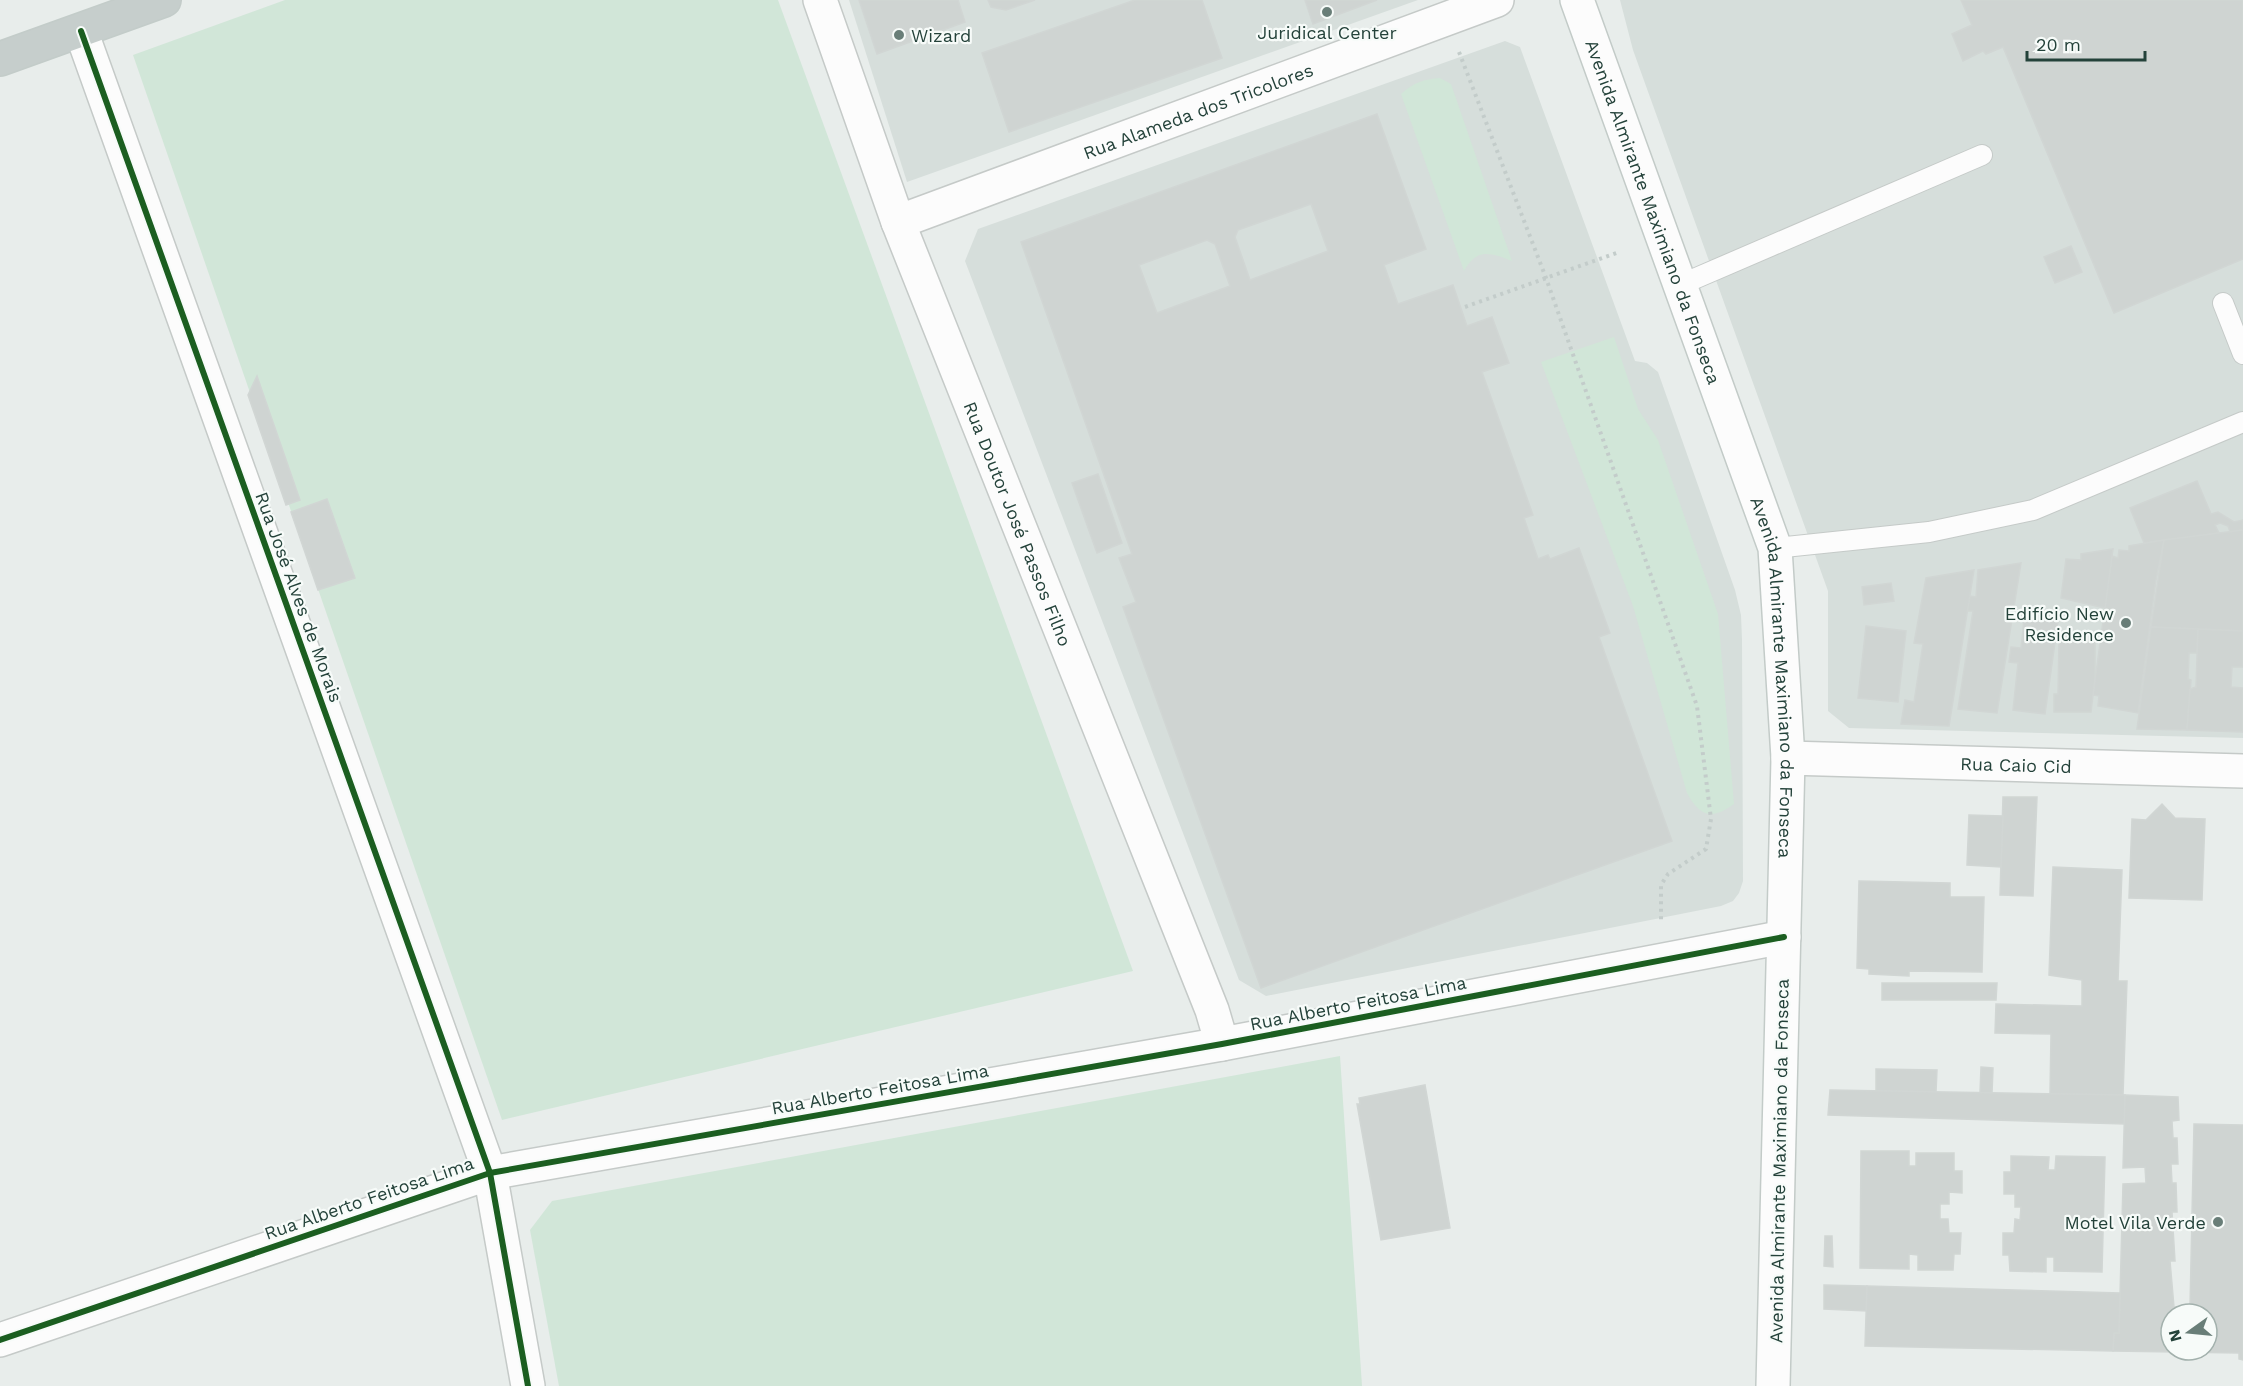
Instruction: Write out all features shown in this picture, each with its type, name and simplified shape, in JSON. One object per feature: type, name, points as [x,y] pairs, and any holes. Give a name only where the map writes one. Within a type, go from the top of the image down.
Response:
[{"type":"highway","points":[[0,59],[164,0]]},
{"type":"street","name":"Rua Doutor José Passos Filho","points":[[820,0],[898,222],[1212,1010],[1222,1044]]},
{"type":"street","name":"Rua Alameda dos Tricolores","points":[[898,222],[1497,0]]},
{"type":"street","name":"Avenida Almirante Maximiano da Fonseca","points":[[1577,0],[1774,548],[1788,759],[1773,1386]]},
{"type":"street","name":"Rua José Alves de Morais","points":[[81,31],[489,1173],[528,1386]]},
{"type":"street","name":"Rua Caio Cid","points":[[1788,759],[2243,771]]},
{"type":"street","name":"Rua Alberto Feitosa Lima","points":[[0,1340],[489,1173],[1222,1044],[1784,938]]},
{"type":"lane","points":[[1680,285],[1982,155]]},
{"type":"lane","points":[[2223,303],[2243,354]]},
{"type":"lane","points":[[1774,548],[1929,532],[2033,510],[2243,422]]},
{"type":"path","points":[[1446,18],[1546,278],[1696,706],[1711,819],[1710,835],[1706,849],[1668,874],[1661,885],[1661,960]]},
{"type":"path","points":[[1465,308],[1619,252]]},
{"type":"shaded area","points":[[849,0],[1418,0],[907,182]]},
{"type":"shaded area","points":[[1620,0],[2243,0],[2243,738],[1849,728],[1828,711],[1828,591],[1633,50]]},
{"type":"shaded area","points":[[1505,41],[1520,47],[1635,361],[1647,363],[1658,372],[1735,590],[1741,615],[1742,640],[1743,881],[1733,901],[1721,906],[1266,996],[1239,980],[965,261],[978,229]]},
{"type":"green space","points":[[285,0],[778,0],[1133,971],[502,1120],[133,55]]},
{"type":"green space","points":[[1440,78],[1451,84],[1512,261],[1490,254],[1479,255],[1464,271],[1401,94],[1419,82]]},
{"type":"green space","points":[[1614,337],[1638,409],[1658,440],[1718,614],[1734,804],[1713,814],[1707,814],[1697,807],[1687,793],[1633,606],[1541,362]]},
{"type":"green space","points":[[1340,1056],[1362,1386],[559,1386],[530,1230],[552,1201]]},
{"type":"building","name":"Wizard","points":[[859,0],[958,0],[965,22],[877,54]]},
{"type":"building","points":[[988,0],[1035,0],[1006,10],[991,7]]},
{"type":"building","points":[[1135,0],[1202,0],[1222,58],[1009,132],[982,53]]},
{"type":"building","name":"Juridical Center","points":[[1305,0],[1377,0],[1313,24]]},
{"type":"building","points":[[1961,0],[2243,0],[2243,259],[2114,313],[2003,47],[1986,54],[1983,51],[1963,61],[1952,34],[1972,25]]},
{"type":"building","points":[[1377,114],[1426,249],[1384,265],[1398,304],[1453,285],[1467,326],[1492,317],[1509,363],[1482,372],[1533,515],[1524,518],[1538,559],[1548,555],[1550,559],[1579,548],[1610,633],[1599,637],[1672,841],[1261,988],[1123,607],[1136,602],[1119,558],[1132,554],[1021,242]],"holes":[[[1311,204],[1328,251],[1250,280],[1235,237],[1238,230]],[[1207,240],[1215,244],[1230,286],[1157,313],[1139,265]]]},
{"type":"building","points":[[2071,246],[2082,272],[2055,283],[2044,257]]},
{"type":"building","points":[[257,376],[300,500],[286,505],[248,395]]},
{"type":"building","points":[[1098,474],[1122,543],[1097,553],[1072,483]]},
{"type":"building","points":[[2197,481],[2211,514],[2218,512],[2234,522],[2243,520],[2243,530],[2230,532],[2228,526],[2220,523],[2215,525],[2219,533],[2144,543],[2130,508]]},
{"type":"building","points":[[327,499],[355,578],[318,590],[291,512]]},
{"type":"building","points":[[2243,530],[2243,631],[2151,627],[2164,540]]},
{"type":"building","name":"Edifício New Residence","points":[[2164,540],[2156,580],[2138,713],[2098,706],[2099,696],[2093,695],[2112,556],[2118,558],[2119,550],[2129,551],[2129,546]]},
{"type":"building","points":[[2113,549],[2105,608],[2061,598],[2066,559],[2081,560],[2081,554]]},
{"type":"building","points":[[2021,563],[1997,713],[1958,709],[1973,611],[1967,611],[1970,596],[1976,597],[1978,570]]},
{"type":"building","points":[[1974,570],[1949,726],[1901,724],[1905,700],[1914,702],[1923,644],[1914,643],[1926,578]]},
{"type":"building","points":[[1891,583],[1894,601],[1864,605],[1862,587]]},
{"type":"building","points":[[2025,610],[2059,614],[2045,714],[2013,710],[2018,663],[2009,662],[2011,647],[2021,648]]},
{"type":"building","points":[[1866,626],[1906,631],[1898,702],[1858,698]]},
{"type":"building","points":[[2151,627],[2198,629],[2197,653],[2189,653],[2188,679],[2191,680],[2187,730],[2137,729]]},
{"type":"building","points":[[2198,629],[2243,631],[2243,667],[2232,667],[2231,687],[2243,688],[2243,732],[2187,730],[2190,689],[2196,687]]},
{"type":"building","points":[[2063,635],[2095,636],[2095,678],[2091,712],[2054,712],[2054,694],[2058,694],[2059,641],[2063,641]]},
{"type":"building","points":[[2003,797],[2037,797],[2033,896],[2000,895]]},
{"type":"building","points":[[2162,804],[2175,818],[2205,819],[2202,900],[2129,898],[2132,819],[2146,820]]},
{"type":"building","points":[[1969,815],[2003,816],[2001,867],[1967,865]]},
{"type":"building","points":[[2053,867],[2122,870],[2118,981],[2127,981],[2123,1095],[2050,1094],[2051,1034],[1995,1033],[1996,1004],[2082,1006],[2082,980],[2049,975]]},
{"type":"building","points":[[1859,881],[1950,883],[1950,897],[1984,897],[1982,972],[1909,971],[1909,976],[1869,974],[1869,969],[1857,968]]},
{"type":"building","points":[[1882,983],[1997,983],[1996,1000],[1882,1000]]},
{"type":"building","points":[[1981,1067],[1993,1068],[1992,1093],[1980,1093]]},
{"type":"building","points":[[1876,1069],[1937,1070],[1936,1092],[1876,1091]]},
{"type":"building","points":[[1425,1085],[1450,1228],[1381,1240],[1357,1104],[1360,1104],[1359,1098]]},
{"type":"building","points":[[1830,1090],[2125,1095],[2125,1124],[1828,1115]]},
{"type":"building","name":"Motel Vila Verde","points":[[2125,1095],[2178,1097],[2179,1120],[2172,1121],[2173,1138],[2177,1138],[2178,1164],[2171,1164],[2172,1183],[2176,1183],[2177,1212],[2172,1212],[2175,1261],[2170,1261],[2174,1302],[2159,1302],[2159,1352],[2113,1351],[2114,1333],[2119,1333],[2123,1184],[2146,1183],[2145,1167],[2123,1168]]},
{"type":"building","name":"Motel Vila Verde","points":[[2194,1124],[2243,1125],[2243,1360],[2239,1359],[2239,1353],[2219,1353],[2219,1302],[2190,1302]]},
{"type":"building","points":[[1861,1151],[1909,1151],[1909,1166],[1916,1166],[1916,1153],[1954,1153],[1954,1171],[1962,1171],[1962,1193],[1949,1192],[1949,1204],[1940,1204],[1940,1219],[1948,1219],[1949,1233],[1961,1233],[1960,1254],[1954,1254],[1953,1270],[1918,1270],[1918,1255],[1909,1254],[1909,1269],[1860,1268]]},
{"type":"building","points":[[2011,1156],[2049,1157],[2048,1170],[2055,1170],[2056,1156],[2105,1157],[2102,1272],[2054,1271],[2054,1257],[2046,1257],[2046,1272],[2010,1271],[2009,1255],[2003,1255],[2003,1233],[2014,1233],[2015,1219],[2020,1220],[2021,1207],[2015,1207],[2015,1194],[2004,1194],[2004,1172],[2011,1172]]},
{"type":"building","points":[[1825,1236],[1832,1236],[1833,1267],[1824,1266]]},
{"type":"building","points":[[1824,1285],[1867,1286],[1867,1311],[1824,1309]]},
{"type":"building","points":[[1867,1286],[2120,1293],[2119,1333],[2114,1333],[2113,1351],[1865,1346]]},
{"type":"cycle path","points":[[81,31],[490,1173],[528,1386]]},
{"type":"cycle path","points":[[0,1340],[490,1173],[1222,1044],[1784,937]]},
{"type":"place","name":"Juridical Center","points":[[1327,12]]},
{"type":"place","name":"Wizard","points":[[899,35]]},
{"type":"place","name":"Edifício New Residence","points":[[2126,623]]},
{"type":"place","name":"Motel Vila Verde","points":[[2218,1222]]}]
